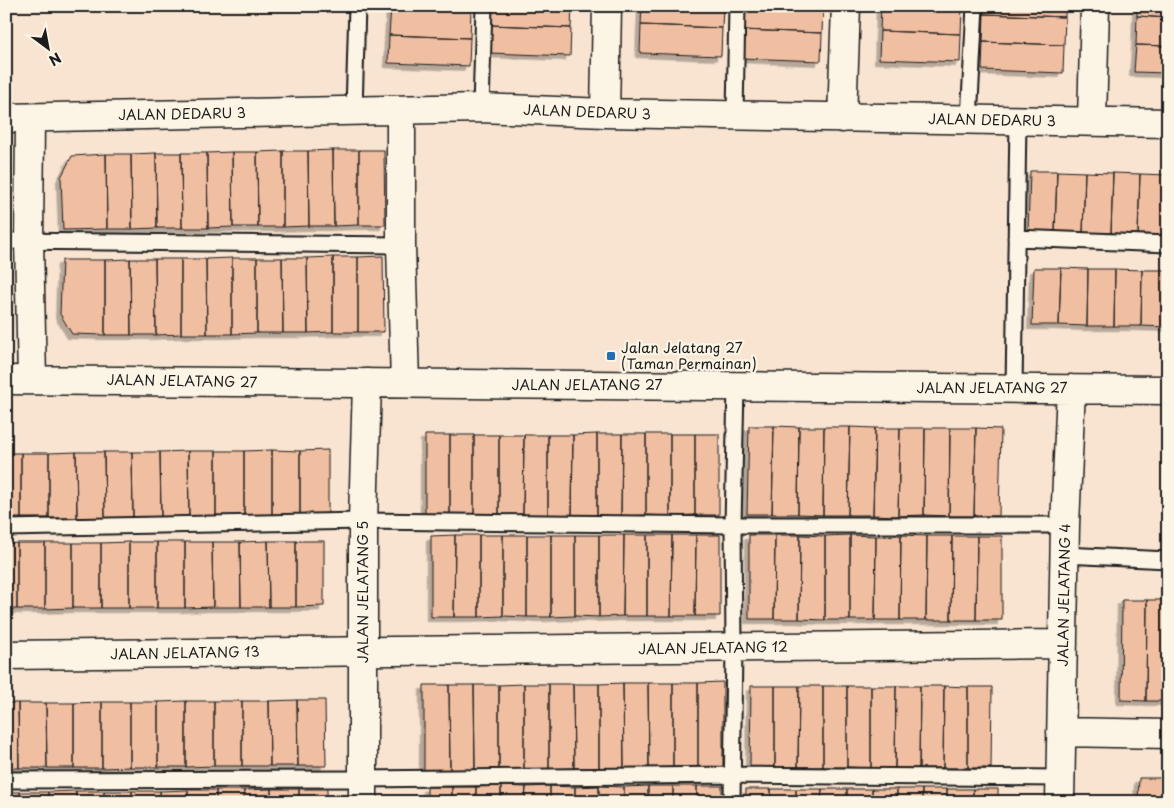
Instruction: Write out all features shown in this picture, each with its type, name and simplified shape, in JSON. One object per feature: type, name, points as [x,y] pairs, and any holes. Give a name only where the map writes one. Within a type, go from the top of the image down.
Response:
[{"type":"street","points":[[605,113],[607,6]]},
{"type":"street","points":[[842,118],[846,6]]},
{"type":"street","points":[[1092,121],[1096,6]]},
{"type":"street","name":"JALAN DEDARU 3","points":[[18,118],[481,108],[605,113],[1168,123]]},
{"type":"street","points":[[401,110],[401,245],[405,383]]},
{"type":"street","points":[[18,118],[19,380]]},
{"type":"street","name":"JALAN JELATANG 27","points":[[19,380],[1168,390]]},
{"type":"street","name":"JALAN JELATANG 5","points":[[363,790],[363,521],[367,383]]},
{"type":"street","name":"JALAN JELATANG 4","points":[[1060,790],[1064,525],[1071,389]]},
{"type":"street","name":"JALAN JELATANG 12","points":[[363,651],[1063,644]]},
{"type":"street","name":"JALAN JELATANG 13","points":[[6,655],[363,651]]},
{"type":"street","points":[[1061,732],[1168,734]]},
{"type":"lane","points":[[354,111],[357,6]]},
{"type":"lane","points":[[481,108],[484,6]]},
{"type":"lane","points":[[734,115],[737,6]]},
{"type":"lane","points":[[969,120],[975,6]]},
{"type":"lane","points":[[1014,389],[1018,120]]},
{"type":"lane","points":[[1016,238],[1168,244]]},
{"type":"lane","points":[[18,241],[401,245]]},
{"type":"lane","points":[[732,802],[733,525],[736,386]]},
{"type":"lane","points":[[6,528],[363,521],[733,525],[1064,525]]},
{"type":"lane","points":[[1064,555],[1168,560]]},
{"type":"lane","points":[[6,780],[363,790],[733,775],[1060,790]]},
{"type":"building","points":[[471,6],[471,10],[391,7]]},
{"type":"building","points":[[491,6],[572,6],[571,28],[490,25]]},
{"type":"building","points":[[642,6],[723,6],[722,28],[641,25]]},
{"type":"building","points":[[742,6],[823,6],[822,33],[741,30]]},
{"type":"building","points":[[881,6],[962,6],[961,34],[880,31]]},
{"type":"building","points":[[984,6],[1065,6],[1065,17],[984,14]]},
{"type":"building","points":[[1137,6],[1168,6],[1168,18],[1137,16]]},
{"type":"building","points":[[391,7],[471,10],[470,38],[389,35]]},
{"type":"building","points":[[984,14],[1065,17],[1064,45],[983,42]]},
{"type":"building","points":[[1137,16],[1168,18],[1168,46],[1136,45]]},
{"type":"building","points":[[490,25],[571,28],[570,56],[489,53]]},
{"type":"building","points":[[641,25],[722,28],[721,56],[640,53]]},
{"type":"building","points":[[741,30],[822,33],[821,61],[740,58]]},
{"type":"building","points":[[880,31],[961,34],[960,62],[879,59]]},
{"type":"building","points":[[389,35],[470,38],[469,66],[388,63]]},
{"type":"building","points":[[983,42],[1064,45],[1063,73],[982,70]]},
{"type":"building","points":[[1136,45],[1168,46],[1168,73],[1134,72]]},
{"type":"building","points":[[333,150],[359,150],[359,225],[334,226]]},
{"type":"building","points":[[333,150],[334,226],[309,226],[308,151]]},
{"type":"building","points":[[359,150],[384,150],[385,225],[359,225]]},
{"type":"building","points":[[283,151],[283,227],[258,227],[257,152]]},
{"type":"building","points":[[283,151],[308,151],[309,226],[283,227]]},
{"type":"building","points":[[232,152],[233,227],[208,228],[207,153]]},
{"type":"building","points":[[232,152],[257,152],[258,227],[233,227]]},
{"type":"building","points":[[156,153],[181,153],[182,228],[157,228]]},
{"type":"building","points":[[156,153],[157,228],[132,229],[131,154]]},
{"type":"building","points":[[181,153],[207,153],[208,228],[182,228]]},
{"type":"building","points":[[106,154],[131,154],[132,229],[107,229]]},
{"type":"building","points":[[106,154],[107,229],[63,230],[61,177],[72,156]]},
{"type":"building","points":[[1030,171],[1057,171],[1055,232],[1028,231]]},
{"type":"building","points":[[1057,171],[1085,172],[1083,233],[1055,232]]},
{"type":"building","points":[[1085,172],[1113,173],[1111,233],[1083,233]]},
{"type":"building","points":[[1113,173],[1140,174],[1138,234],[1111,233]]},
{"type":"building","points":[[1140,174],[1168,175],[1166,235],[1138,234]]},
{"type":"building","points":[[1168,176],[1168,235],[1166,235]]},
{"type":"building","points":[[383,256],[384,332],[358,332],[358,257]]},
{"type":"building","points":[[333,257],[358,257],[358,332],[333,332]]},
{"type":"building","points":[[333,257],[333,332],[308,333],[307,258]]},
{"type":"building","points":[[232,258],[257,258],[257,333],[232,334]]},
{"type":"building","points":[[232,258],[232,334],[207,334],[206,259]]},
{"type":"building","points":[[257,258],[282,258],[283,333],[257,333]]},
{"type":"building","points":[[282,258],[307,258],[308,333],[283,333]]},
{"type":"building","points":[[130,259],[155,259],[156,335],[131,335]]},
{"type":"building","points":[[130,259],[131,335],[105,335],[105,260]]},
{"type":"building","points":[[155,259],[181,259],[181,334],[156,335]]},
{"type":"building","points":[[181,259],[206,259],[207,334],[181,334]]},
{"type":"building","points":[[62,260],[105,260],[105,335],[72,334],[60,314]]},
{"type":"building","points":[[1034,268],[1061,268],[1059,325],[1032,325]]},
{"type":"building","points":[[1061,268],[1088,269],[1087,326],[1059,325]]},
{"type":"building","points":[[1088,269],[1115,269],[1114,326],[1087,326]]},
{"type":"building","points":[[1115,269],[1142,270],[1141,326],[1114,326]]},
{"type":"building","points":[[1142,270],[1168,270],[1168,327],[1141,326]]},
{"type":"building","points":[[749,426],[774,426],[772,514],[747,514]]},
{"type":"building","points":[[774,426],[799,427],[798,514],[772,514]]},
{"type":"building","points":[[799,427],[824,427],[823,515],[798,514]]},
{"type":"building","points":[[824,427],[850,427],[848,515],[823,515]]},
{"type":"building","points":[[850,427],[875,428],[873,515],[848,515]]},
{"type":"building","points":[[875,428],[900,428],[898,516],[873,515]]},
{"type":"building","points":[[900,428],[925,428],[924,515],[898,516]]},
{"type":"building","points":[[925,428],[950,428],[949,516],[924,515]]},
{"type":"building","points":[[950,428],[976,428],[974,516],[949,516]]},
{"type":"building","points":[[976,428],[1001,429],[999,516],[974,516]]},
{"type":"building","points":[[597,434],[622,434],[621,516],[597,515]]},
{"type":"building","points":[[597,434],[597,515],[572,516],[573,435]]},
{"type":"building","points":[[622,434],[646,434],[646,515],[621,516]]},
{"type":"building","points":[[646,434],[670,434],[670,516],[646,515]]},
{"type":"building","points":[[670,434],[695,434],[695,515],[670,516]]},
{"type":"building","points":[[695,434],[719,434],[719,515],[695,515]]},
{"type":"building","points":[[425,435],[450,435],[450,516],[425,516]]},
{"type":"building","points":[[450,435],[474,435],[474,516],[450,516]]},
{"type":"building","points":[[474,435],[499,435],[499,516],[474,516]]},
{"type":"building","points":[[499,435],[524,435],[523,516],[499,516]]},
{"type":"building","points":[[524,435],[548,435],[548,516],[523,516]]},
{"type":"building","points":[[548,435],[573,435],[572,516],[548,516]]},
{"type":"building","points":[[272,450],[300,451],[300,516],[272,516]]},
{"type":"building","points":[[272,450],[272,516],[244,517],[244,451]]},
{"type":"building","points":[[328,450],[328,516],[300,516],[300,451]]},
{"type":"building","points":[[188,451],[189,517],[161,517],[160,452]]},
{"type":"building","points":[[188,451],[216,451],[216,517],[189,517]]},
{"type":"building","points":[[216,451],[244,451],[244,517],[216,517]]},
{"type":"building","points":[[76,452],[77,518],[49,518],[49,453]]},
{"type":"building","points":[[76,452],[104,452],[105,518],[77,518]]},
{"type":"building","points":[[104,452],[132,452],[133,517],[105,518]]},
{"type":"building","points":[[132,452],[160,452],[161,517],[133,517]]},
{"type":"building","points":[[6,453],[21,453],[21,518],[6,518]]},
{"type":"building","points":[[21,453],[49,453],[49,518],[21,518]]},
{"type":"building","points":[[455,535],[454,617],[431,617],[431,536]]},
{"type":"building","points":[[455,535],[479,535],[479,617],[454,617]]},
{"type":"building","points":[[479,535],[503,535],[503,616],[479,617]]},
{"type":"building","points":[[503,535],[527,535],[527,617],[503,616]]},
{"type":"building","points":[[527,535],[551,535],[551,617],[527,617]]},
{"type":"building","points":[[551,535],[575,535],[575,616],[551,617]]},
{"type":"building","points":[[575,535],[599,535],[599,617],[575,616]]},
{"type":"building","points":[[599,535],[624,535],[623,616],[599,617]]},
{"type":"building","points":[[624,535],[647,535],[647,616],[623,616]]},
{"type":"building","points":[[647,535],[672,535],[671,616],[647,616]]},
{"type":"building","points":[[672,535],[696,535],[695,616],[671,616]]},
{"type":"building","points":[[696,535],[720,535],[720,616],[695,616]]},
{"type":"building","points":[[749,535],[775,535],[774,619],[749,619]]},
{"type":"building","points":[[775,535],[800,535],[799,619],[774,619]]},
{"type":"building","points":[[800,535],[825,536],[825,620],[799,619]]},
{"type":"building","points":[[850,535],[850,620],[825,620],[825,536]]},
{"type":"building","points":[[850,535],[876,536],[875,620],[850,620]]},
{"type":"building","points":[[901,535],[900,620],[875,620],[876,536]]},
{"type":"building","points":[[901,535],[927,536],[926,620],[900,620]]},
{"type":"building","points":[[927,536],[952,536],[951,620],[926,620]]},
{"type":"building","points":[[952,536],[977,536],[976,620],[951,620]]},
{"type":"building","points":[[977,536],[1002,536],[1002,620],[976,620]]},
{"type":"building","points":[[268,541],[296,541],[296,607],[269,607]]},
{"type":"building","points":[[268,541],[269,607],[241,607],[240,542]]},
{"type":"building","points":[[296,541],[324,541],[324,606],[296,607]]},
{"type":"building","points":[[129,542],[157,542],[157,608],[129,608]]},
{"type":"building","points":[[129,542],[129,608],[101,608],[101,543]]},
{"type":"building","points":[[157,542],[185,542],[185,608],[157,608]]},
{"type":"building","points":[[185,542],[212,542],[213,607],[185,608]]},
{"type":"building","points":[[212,542],[240,542],[241,607],[213,607]]},
{"type":"building","points":[[17,543],[17,609],[6,609],[6,544]]},
{"type":"building","points":[[17,543],[45,543],[45,609],[17,609]]},
{"type":"building","points":[[45,543],[73,543],[73,608],[45,609]]},
{"type":"building","points":[[73,543],[101,543],[101,608],[73,608]]},
{"type":"building","points":[[1122,600],[1147,600],[1146,701],[1121,700]]},
{"type":"building","points":[[1147,600],[1168,600],[1168,701],[1146,701]]},
{"type":"building","points":[[723,682],[723,767],[698,767],[698,683]]},
{"type":"building","points":[[623,683],[648,683],[649,768],[624,768]]},
{"type":"building","points":[[623,683],[624,768],[599,768],[599,684]]},
{"type":"building","points":[[648,683],[673,683],[673,767],[649,768]]},
{"type":"building","points":[[673,683],[698,683],[698,767],[673,767]]},
{"type":"building","points":[[524,684],[549,684],[549,769],[524,769]]},
{"type":"building","points":[[524,684],[524,769],[499,769],[499,685]]},
{"type":"building","points":[[549,684],[573,684],[574,768],[549,769]]},
{"type":"building","points":[[573,684],[599,684],[599,768],[574,768]]},
{"type":"building","points":[[424,685],[449,685],[450,770],[424,770]]},
{"type":"building","points":[[449,685],[474,685],[475,770],[450,770]]},
{"type":"building","points":[[474,685],[499,685],[499,769],[475,770]]},
{"type":"building","points":[[751,686],[775,686],[775,767],[750,767]]},
{"type":"building","points":[[775,686],[799,686],[798,767],[775,767]]},
{"type":"building","points":[[799,686],[823,686],[823,767],[798,767]]},
{"type":"building","points":[[823,686],[847,686],[847,767],[823,767]]},
{"type":"building","points":[[847,686],[871,686],[871,768],[847,767]]},
{"type":"building","points":[[871,686],[896,686],[895,768],[871,768]]},
{"type":"building","points":[[896,686],[920,686],[919,768],[895,768]]},
{"type":"building","points":[[920,686],[944,686],[943,768],[919,768]]},
{"type":"building","points":[[944,686],[968,687],[968,768],[943,768]]},
{"type":"building","points":[[968,687],[992,687],[991,768],[968,768]]},
{"type":"building","points":[[297,700],[298,766],[270,766],[269,701]]},
{"type":"building","points":[[297,700],[325,700],[326,766],[298,766]]},
{"type":"building","points":[[186,701],[186,767],[158,767],[158,702]]},
{"type":"building","points":[[186,701],[214,701],[214,766],[186,767]]},
{"type":"building","points":[[214,701],[242,701],[242,766],[214,766]]},
{"type":"building","points":[[242,701],[269,701],[270,766],[242,766]]},
{"type":"building","points":[[102,702],[102,768],[74,768],[74,703]]},
{"type":"building","points":[[102,702],[130,702],[130,767],[102,768]]},
{"type":"building","points":[[130,702],[158,702],[158,767],[130,767]]},
{"type":"building","points":[[6,703],[18,703],[19,768],[6,768]]},
{"type":"building","points":[[18,703],[46,703],[47,768],[19,768]]},
{"type":"building","points":[[46,703],[74,703],[74,768],[47,768]]},
{"type":"building","points":[[1139,778],[1164,778],[1163,802],[1138,802]]},
{"type":"building","points":[[1164,778],[1168,779],[1168,802],[1163,802]]},
{"type":"building","points":[[501,786],[501,802],[476,802],[476,787]]},
{"type":"building","points":[[501,786],[526,787],[525,802],[501,802]]},
{"type":"building","points":[[550,786],[575,787],[575,802],[550,802]]},
{"type":"building","points":[[550,786],[550,802],[525,802],[526,787]]},
{"type":"building","points":[[599,786],[599,802],[575,802],[575,787]]},
{"type":"building","points":[[599,786],[624,787],[624,802],[599,802]]},
{"type":"building","points":[[648,786],[648,802],[624,802],[624,787]]},
{"type":"building","points":[[648,786],[673,786],[673,802],[648,802]]},
{"type":"building","points":[[673,786],[697,786],[697,802],[673,802]]},
{"type":"building","points":[[697,786],[722,786],[722,802],[697,802]]},
{"type":"building","points":[[427,787],[452,787],[452,802],[427,802]]},
{"type":"building","points":[[452,787],[476,787],[476,802],[452,802]]},
{"type":"building","points":[[271,789],[299,789],[299,802],[271,802]]},
{"type":"building","points":[[271,789],[271,802],[244,802],[244,790]]},
{"type":"building","points":[[299,789],[327,789],[327,802],[299,802]]},
{"type":"building","points":[[746,789],[771,789],[771,802],[746,802]]},
{"type":"building","points":[[771,789],[796,789],[796,802],[771,802]]},
{"type":"building","points":[[796,789],[822,789],[821,802],[796,802]]},
{"type":"building","points":[[822,789],[847,789],[847,802],[821,802]]},
{"type":"building","points":[[847,789],[872,789],[872,802],[847,802]]},
{"type":"building","points":[[872,789],[897,789],[897,802],[872,802]]},
{"type":"building","points":[[897,789],[922,789],[922,802],[897,802]]},
{"type":"building","points":[[922,789],[947,789],[947,802],[922,802]]},
{"type":"building","points":[[947,789],[973,789],[973,802],[947,802]]},
{"type":"building","points":[[973,789],[998,789],[998,802],[973,802]]},
{"type":"building","points":[[188,790],[188,802],[160,802],[160,791]]},
{"type":"building","points":[[188,790],[216,790],[216,802],[188,802]]},
{"type":"building","points":[[216,790],[244,790],[244,802],[216,802]]},
{"type":"building","points":[[76,791],[76,802],[48,802],[48,792]]},
{"type":"building","points":[[76,791],[104,791],[104,802],[76,802]]},
{"type":"building","points":[[104,791],[132,791],[132,802],[104,802]]},
{"type":"building","points":[[132,791],[160,791],[160,802],[132,802]]},
{"type":"building","points":[[6,792],[20,792],[21,802],[6,802]]},
{"type":"building","points":[[20,792],[48,792],[48,802],[21,802]]},
{"type":"place","name":"Jalan Jelatang 27 (Taman Permainan)","points":[[611,356]]}]
